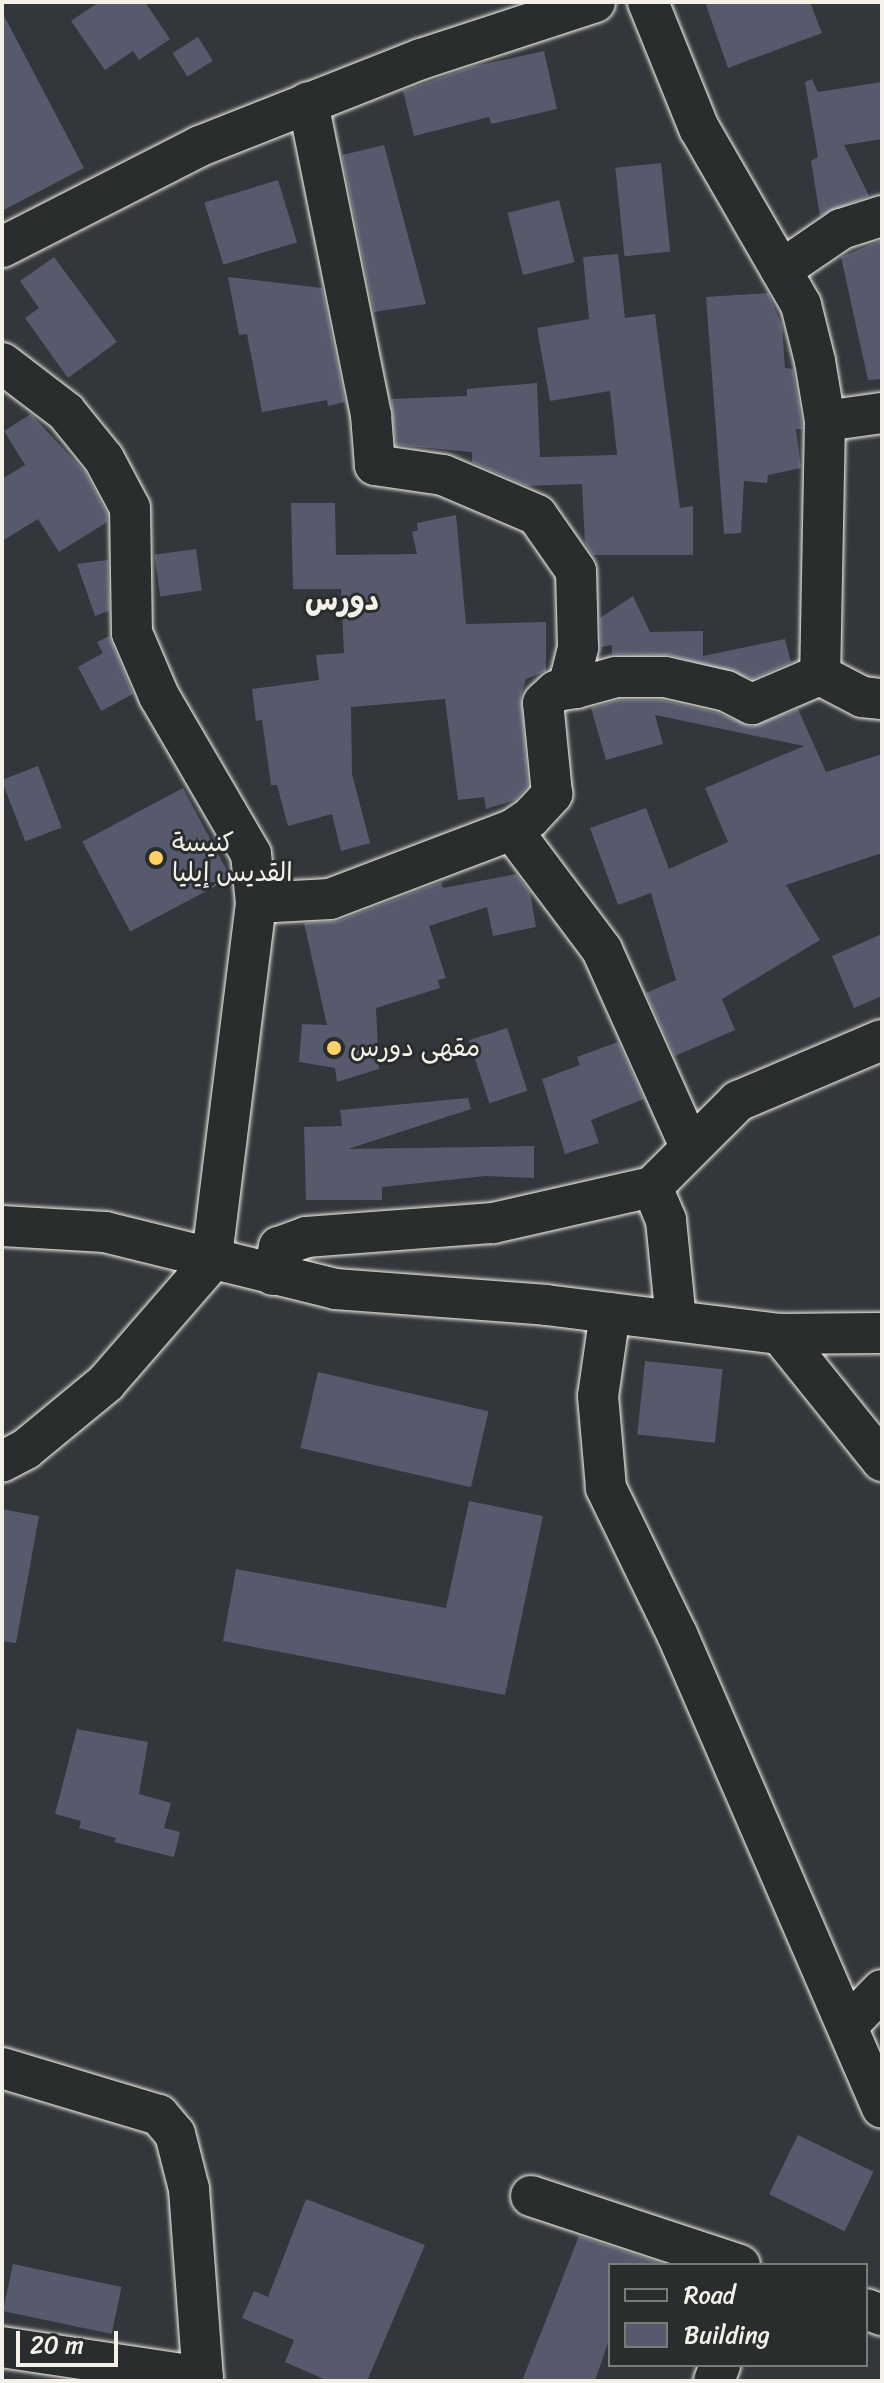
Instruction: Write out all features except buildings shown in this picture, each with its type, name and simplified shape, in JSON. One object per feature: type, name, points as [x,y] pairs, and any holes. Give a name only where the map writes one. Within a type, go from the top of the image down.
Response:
[{"type":"street","points":[[2,247],[200,146],[308,102],[595,2]]},
{"type":"street","points":[[648,2],[699,128],[742,212],[801,305],[825,421],[820,675]]},
{"type":"street","points":[[308,102],[371,415],[375,465],[443,475],[537,515],[576,571],[578,647],[571,676],[576,688]]},
{"type":"street","points":[[781,270],[841,229],[882,216]]},
{"type":"street","points":[[2,363],[66,412],[104,459],[130,508],[132,633],[159,696],[251,854],[256,903],[211,1262],[106,1383],[26,1449],[2,1462]]},
{"type":"street","points":[[825,421],[882,413]]},
{"type":"street","points":[[256,903],[330,899],[512,830],[552,794],[543,703],[556,691],[616,677],[665,677],[726,691],[752,704],[820,675]]},
{"type":"street","points":[[820,675],[862,697],[882,699]]},
{"type":"street","points":[[512,830],[602,950],[690,1147]]},
{"type":"street","points":[[273,1275],[279,1247],[306,1237],[493,1223],[652,1187],[738,1101],[882,1040]]},
{"type":"street","points":[[652,1187],[666,1220],[676,1321]]},
{"type":"street","points":[[2,1226],[105,1232],[151,1241],[211,1262],[335,1289],[610,1313],[780,1334],[882,1333]]},
{"type":"street","points":[[610,1313],[598,1396],[606,1488],[677,1634],[850,2023],[882,2108]]},
{"type":"street","points":[[780,1334],[882,1461]]},
{"type":"street","points":[[850,2023],[882,1990]]},
{"type":"street","points":[[2,2068],[159,2115],[175,2134],[189,2189],[203,2379],[2,2347]]},
{"type":"street","points":[[531,2196],[734,2263]]},
{"type":"place","name":"كنيسة القديس إيليا","points":[[156,858]]},
{"type":"place","name":"مقهى دورس","points":[[334,1048]]},
{"type":"district","name":"دورس","points":[[342,600]]}]
